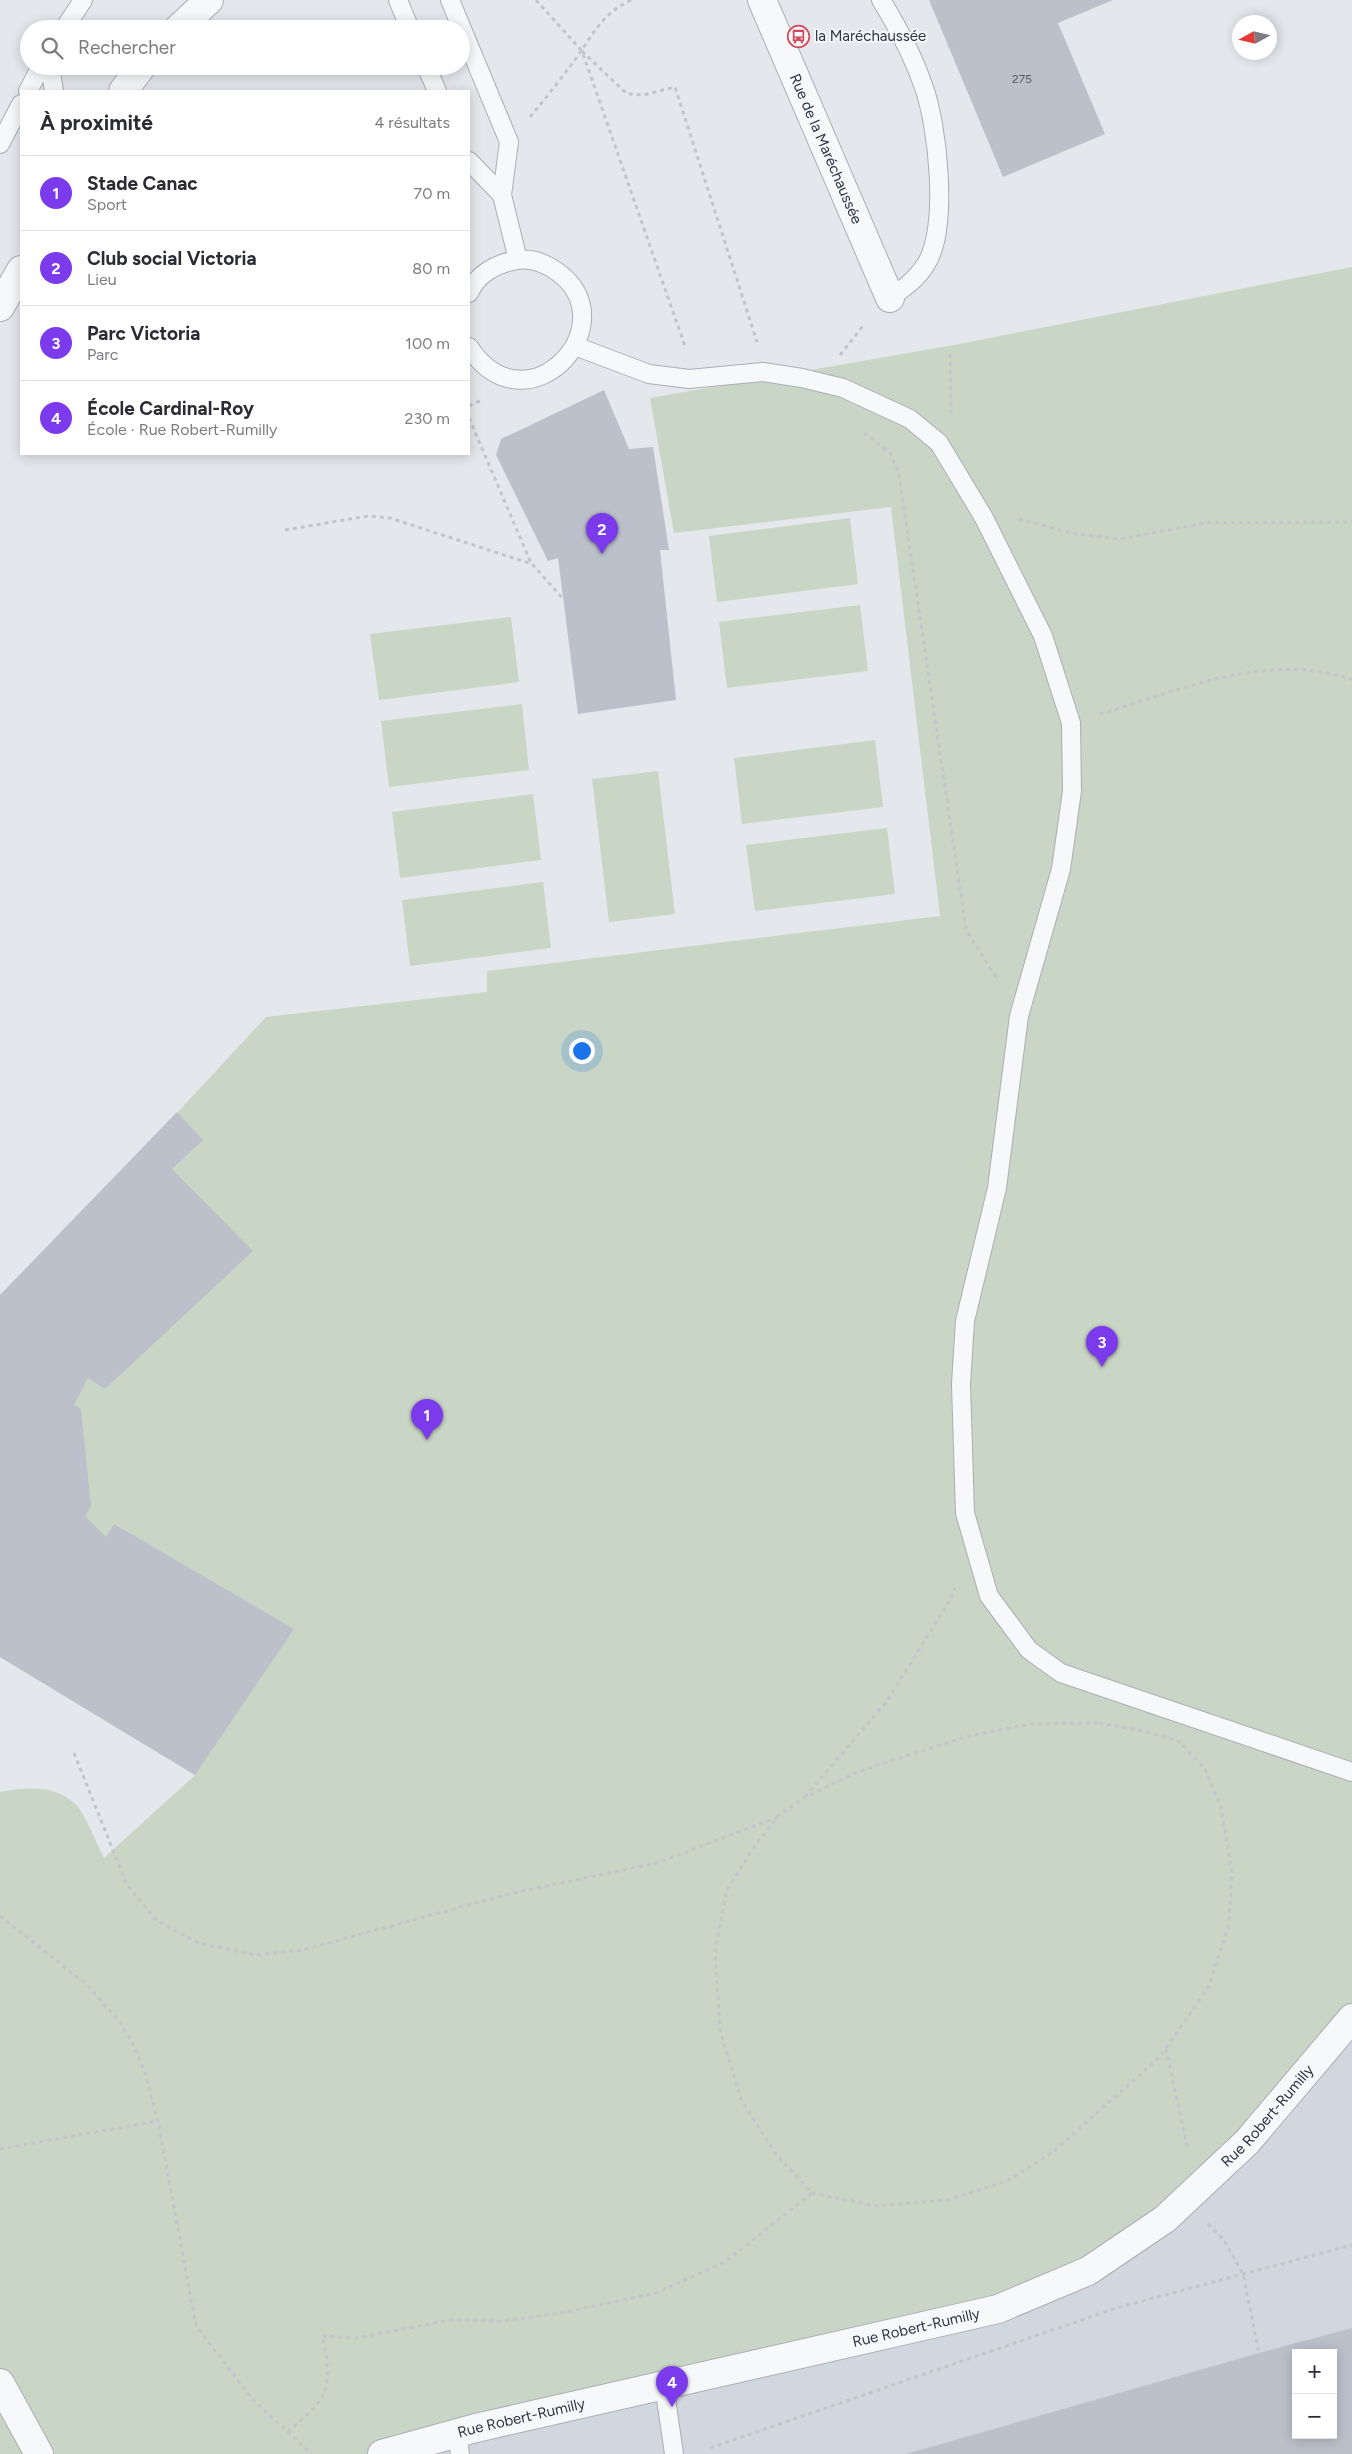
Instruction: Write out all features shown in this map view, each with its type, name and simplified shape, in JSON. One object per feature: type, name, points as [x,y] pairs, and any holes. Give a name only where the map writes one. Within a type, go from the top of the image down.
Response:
[{"type":"street","points":[[188,20],[209,0]]},
{"type":"street","name":"Rue de la Maréchaussée","points":[[762,0],[890,298]]},
{"type":"street","points":[[124,90],[135,75]]},
{"type":"street","points":[[0,307],[20,272]]},
{"type":"street","name":"Rue Robert-Rumilly","points":[[382,2454],[458,2443],[664,2385],[998,2309],[1088,2271],[1165,2219],[1248,2142],[1352,2018]]},
{"type":"street","points":[[0,2383],[39,2454]]},
{"type":"lane","points":[[70,20],[83,0]]},
{"type":"lane","points":[[398,0],[406,20]]},
{"type":"lane","points":[[450,0],[458,20]]},
{"type":"lane","points":[[881,0],[923,85],[932,116],[940,205],[936,242],[927,264],[913,281],[890,298]]},
{"type":"lane","points":[[470,48],[509,142],[502,195],[518,260]]},
{"type":"lane","points":[[29,90],[36,75]]},
{"type":"lane","points":[[51,75],[54,90]]},
{"type":"lane","points":[[430,75],[437,90]]},
{"type":"lane","points":[[0,144],[20,106]]},
{"type":"lane","points":[[470,162],[502,195]]},
{"type":"lane","points":[[470,292],[483,274],[499,264],[518,260],[536,261],[552,268],[566,279],[576,294],[581,311],[581,330],[575,346],[564,362],[549,373],[531,379],[511,379],[493,372],[478,361],[470,348]]},
{"type":"lane","points":[[575,346],[649,374],[696,379],[763,372],[843,388],[910,419],[939,443],[977,508],[1043,636],[1071,723],[1072,791],[1061,869],[1019,1016],[997,1188],[965,1321],[961,1384],[965,1514],[989,1596],[1029,1650],[1062,1673],[1352,1772]]},
{"type":"lane","points":[[664,2385],[674,2454]]},
{"type":"path","points":[[536,0],[582,51],[627,94],[644,95],[675,87],[755,330]]},
{"type":"path","points":[[509,142],[554,88],[582,51],[598,25],[620,5],[632,0]]},
{"type":"path","points":[[582,51],[696,379]]},
{"type":"path","points":[[950,354],[953,467]]},
{"type":"path","points":[[470,420],[532,564],[564,600]]},
{"type":"path","points":[[899,475],[966,929],[1019,1016]]},
{"type":"path","points":[[977,508],[1075,534],[1120,539],[1206,523],[1352,522]]},
{"type":"path","points":[[285,530],[368,516],[390,518],[532,564]]},
{"type":"path","points":[[1071,723],[1222,679],[1266,671],[1307,670],[1352,680]]},
{"type":"path","points":[[804,1798],[887,1701],[950,1600],[956,1584]]},
{"type":"path","points":[[74,1753],[127,1885],[156,1921],[199,1943],[255,1955],[302,1950],[513,1894],[657,1863],[778,1816],[804,1798],[856,1772],[968,1736],[1032,1724],[1100,1722],[1144,1731],[1180,1742],[1205,1769],[1221,1808],[1232,1872],[1229,1924],[1209,1986],[1160,2057],[1053,2152],[1007,2181],[948,2200],[877,2206],[812,2193],[775,2153],[741,2099],[720,2030],[715,1950],[727,1890],[756,1844],[778,1816]]},
{"type":"path","points":[[0,1916],[86,1984],[119,2021],[133,2044],[145,2073],[158,2121],[196,2326],[253,2400],[312,2454]]},
{"type":"path","points":[[1166,2049],[1188,2150]]},
{"type":"path","points":[[0,2149],[158,2121]]},
{"type":"path","points":[[288,2432],[323,2396],[326,2383],[326,2350],[322,2336],[356,2338],[450,2320],[502,2321],[561,2313],[656,2293],[725,2262],[812,2193]]},
{"type":"path","points":[[1204,2220],[1224,2240],[1243,2274],[1259,2353]]},
{"type":"path","points":[[710,2448],[1116,2308],[1352,2245]]},
{"type":"shaded area","points":[[1352,2018],[1352,2454],[382,2454]]},
{"type":"green space","points":[[1352,267],[1352,2018],[1165,2219],[998,2309],[382,2454],[0,2454],[0,1792],[31,1788],[41,1789],[60,1794],[69,1799],[84,1816],[104,1858],[195,1775],[0,1657],[0,1295],[123,1171],[266,1017],[487,992],[487,971],[940,916],[891,507],[674,533],[650,398],[954,345]]},
{"type":"green space","points":[[850,518],[858,584],[717,602],[709,536]]},
{"type":"green space","points":[[860,605],[868,671],[727,688],[719,622]]},
{"type":"green space","points":[[511,617],[519,682],[379,700],[370,634]]},
{"type":"green space","points":[[522,704],[529,770],[389,787],[381,721]]},
{"type":"green space","points":[[875,740],[883,807],[742,824],[734,758]]},
{"type":"green space","points":[[658,771],[675,914],[609,922],[592,779]]},
{"type":"green space","points":[[533,794],[541,860],[400,878],[392,812]]},
{"type":"green space","points":[[887,828],[895,894],[755,911],[746,845]]},
{"type":"green space","points":[[543,882],[551,948],[410,966],[402,900]]},
{"type":"building","points":[[929,0],[1113,0],[1058,23],[1105,134],[1003,177]]},
{"type":"building","points":[[604,390],[629,449],[653,447],[669,550],[660,550],[676,700],[578,714],[558,558],[548,561],[496,455],[501,439]]},
{"type":"building","points":[[177,1112],[203,1140],[172,1169],[253,1251],[105,1389],[88,1378],[74,1405],[81,1409],[91,1506],[85,1516],[106,1537],[114,1524],[294,1629],[195,1775],[0,1657],[0,1295]]},
{"type":"building","points":[[1352,2328],[1352,2454],[906,2454],[1259,2353]]},
{"type":"place","name":"la Maréchaussée","points":[[799,36]]},
{"type":"place","name":"Club social Victoria","points":[[602,554]]},
{"type":"place","name":"Parc Victoria","points":[[1102,1367]]},
{"type":"place","name":"Stade Canac","points":[[427,1440]]},
{"type":"place","name":"École Cardinal-Roy","points":[[672,2407]]}]
